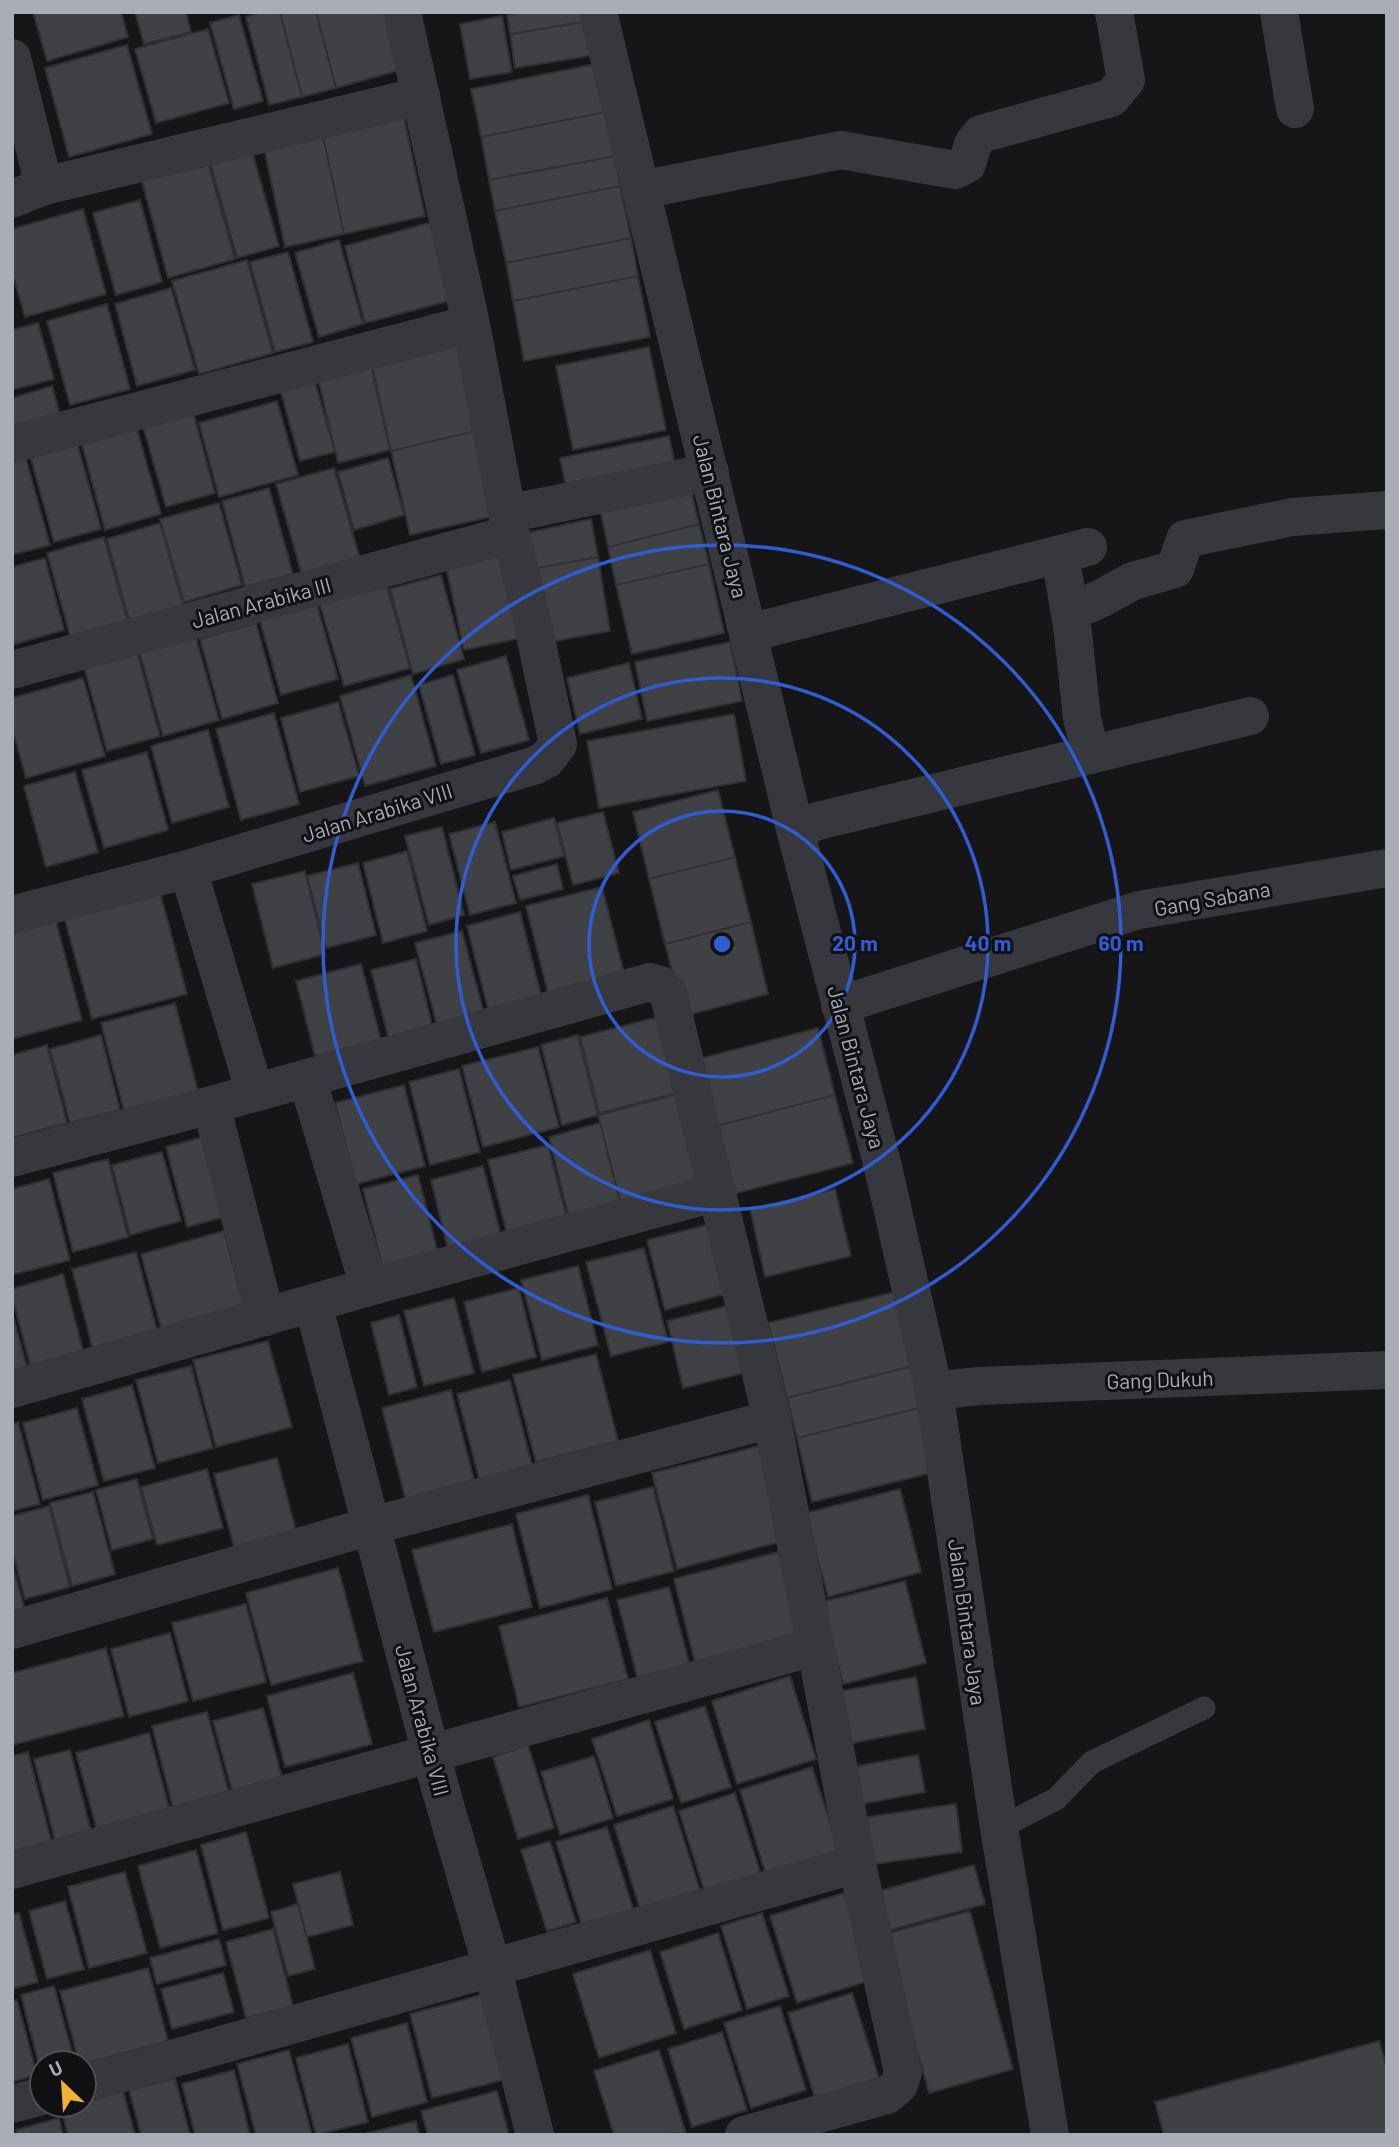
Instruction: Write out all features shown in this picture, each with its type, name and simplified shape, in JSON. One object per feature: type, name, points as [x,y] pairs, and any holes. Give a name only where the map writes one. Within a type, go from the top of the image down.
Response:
[{"type":"street","points":[[402,12],[471,324],[509,524]]},
{"type":"street","name":"Jalan Bintara Jaya","points":[[598,12],[750,633],[795,829],[882,1163],[934,1391],[999,1828],[1050,2135]]},
{"type":"street","points":[[641,190],[841,150],[955,170],[967,164],[972,144],[981,134],[1111,98],[1126,80],[1114,12]]},
{"type":"street","points":[[1279,12],[1295,109]]},
{"type":"street","points":[[12,58],[28,193],[421,96]]},
{"type":"street","points":[[12,443],[471,324]]},
{"type":"street","name":"Jalan Arabika III","points":[[12,670],[509,524],[710,472]]},
{"type":"street","points":[[1070,612],[1133,581],[1175,569],[1185,539],[1292,517],[1387,510]]},
{"type":"street","name":"Jalan Arabika VIII","points":[[12,915],[188,869],[536,765],[547,759],[558,744],[509,524]]},
{"type":"street","points":[[750,633],[1074,551],[1070,612],[1082,718],[1091,755]]},
{"type":"street","points":[[795,829],[818,821],[1250,716]]},
{"type":"street","name":"Gang Sabana","points":[[840,1005],[1139,910],[1387,868]]},
{"type":"street","points":[[188,869],[255,1093]]},
{"type":"street","points":[[12,1158],[650,982],[661,985],[669,996],[772,1419],[857,1864],[904,2072],[899,2085],[887,2095],[744,2135]]},
{"type":"street","points":[[307,1078],[369,1287]]},
{"type":"street","points":[[212,1105],[266,1317]]},
{"type":"street","points":[[12,1389],[369,1287],[718,1192]]},
{"type":"street","name":"Jalan Arabika VIII","points":[[313,1304],[535,2135]]},
{"type":"street","name":"Gang Dukuh","points":[[934,1391],[978,1386],[1387,1370]]},
{"type":"street","points":[[12,1630],[371,1527],[772,1419]]},
{"type":"street","points":[[12,1870],[814,1647]]},
{"type":"street","points":[[98,2080],[857,1864]]},
{"type":"lane","points":[[999,1828],[1056,1799],[1092,1762],[1204,1708]]},
{"type":"building","points":[[33,12],[121,12],[128,37],[47,61]]},
{"type":"building","points":[[135,12],[186,12],[191,32],[144,44]]},
{"type":"building","points":[[262,12],[280,12],[302,97],[269,105],[246,17]]},
{"type":"building","points":[[280,12],[316,12],[336,88],[302,97]]},
{"type":"building","points":[[316,12],[392,12],[407,68],[336,88]]},
{"type":"building","points":[[525,12],[587,12],[589,21],[510,34],[507,15]]},
{"type":"building","points":[[239,15],[263,101],[234,109],[210,23]]},
{"type":"building","points":[[502,16],[512,72],[470,79],[460,24]]},
{"type":"building","points":[[589,21],[595,55],[515,68],[510,34]]},
{"type":"building","points":[[208,29],[229,103],[156,123],[135,49]]},
{"type":"building","points":[[127,45],[152,134],[69,157],[45,68]]},
{"type":"building","points":[[596,64],[606,112],[481,137],[471,89]]},
{"type":"building","points":[[606,112],[615,156],[489,180],[481,137]]},
{"type":"building","points":[[403,113],[425,216],[344,234],[322,131]]},
{"type":"building","points":[[322,131],[344,234],[285,247],[263,143]]},
{"type":"building","points":[[252,151],[279,246],[237,258],[210,162]]},
{"type":"building","points":[[615,156],[620,186],[495,211],[489,180]]},
{"type":"building","points":[[207,159],[235,259],[168,278],[141,178]]},
{"type":"building","points":[[620,186],[631,238],[506,263],[495,211]]},
{"type":"building","points":[[140,200],[162,282],[116,295],[93,213]]},
{"type":"building","points":[[83,209],[106,294],[25,317],[12,272],[12,229]]},
{"type":"building","points":[[436,221],[456,299],[365,323],[345,246]]},
{"type":"building","points":[[631,238],[638,276],[513,301],[506,263]]},
{"type":"building","points":[[339,240],[363,324],[319,337],[295,253]]},
{"type":"building","points":[[288,252],[313,342],[275,352],[250,262]]},
{"type":"building","points":[[247,260],[273,353],[199,374],[172,281]]},
{"type":"building","points":[[638,276],[650,337],[524,361],[513,301]]},
{"type":"building","points":[[171,288],[195,370],[137,386],[115,304]]},
{"type":"building","points":[[107,304],[130,389],[70,405],[47,321]]},
{"type":"building","points":[[38,323],[54,379],[12,390],[12,330]]},
{"type":"building","points":[[461,331],[484,429],[391,451],[369,352]]},
{"type":"building","points":[[649,347],[666,430],[573,450],[556,366]]},
{"type":"building","points":[[369,357],[390,450],[338,463],[316,370]]},
{"type":"building","points":[[314,379],[335,452],[300,461],[280,389]]},
{"type":"building","points":[[52,386],[60,415],[12,429],[12,398]]},
{"type":"building","points":[[277,401],[298,475],[219,497],[199,423]]},
{"type":"building","points":[[193,412],[215,493],[166,507],[143,426]]},
{"type":"building","points":[[134,419],[161,514],[105,530],[79,434]]},
{"type":"building","points":[[484,429],[503,514],[410,535],[391,451]]},
{"type":"building","points":[[669,436],[677,475],[568,497],[560,458]]},
{"type":"building","points":[[76,439],[101,529],[54,542],[29,452]]},
{"type":"building","points":[[388,458],[404,515],[354,530],[338,472]]},
{"type":"building","points":[[26,459],[50,545],[12,555],[12,462]]},
{"type":"building","points":[[334,468],[360,559],[302,575],[276,484]]},
{"type":"building","points":[[689,482],[699,524],[608,547],[599,505]]},
{"type":"building","points":[[269,488],[293,574],[245,587],[222,501]]},
{"type":"building","points":[[219,503],[242,585],[184,602],[160,519]]},
{"type":"building","points":[[591,519],[598,557],[532,569],[526,533]]},
{"type":"building","points":[[160,523],[184,608],[130,624],[107,539]]},
{"type":"building","points":[[699,524],[709,564],[616,585],[608,547]]},
{"type":"building","points":[[104,537],[128,623],[71,639],[47,553]]},
{"type":"building","points":[[511,548],[530,636],[464,650],[445,562]]},
{"type":"building","points":[[598,557],[610,631],[544,643],[532,569]]},
{"type":"building","points":[[45,558],[64,630],[12,645],[12,567]]},
{"type":"building","points":[[709,564],[724,633],[632,654],[616,585]]},
{"type":"building","points":[[441,575],[464,659],[413,674],[390,589]]},
{"type":"building","points":[[386,583],[410,668],[344,686],[319,601]]},
{"type":"building","points":[[315,598],[338,679],[281,695],[258,614]]},
{"type":"building","points":[[256,623],[278,703],[222,719],[200,639]]},
{"type":"building","points":[[194,631],[219,720],[163,736],[138,647]]},
{"type":"building","points":[[730,642],[742,701],[647,721],[635,662]]},
{"type":"building","points":[[137,652],[160,736],[107,751],[84,667]]},
{"type":"building","points":[[506,656],[529,740],[481,753],[457,670]]},
{"type":"building","points":[[629,663],[642,719],[580,734],[567,678]]},
{"type":"building","points":[[411,675],[436,766],[365,786],[340,696]]},
{"type":"building","points":[[453,675],[475,755],[441,764],[419,685]]},
{"type":"building","points":[[83,678],[105,756],[26,778],[12,728],[12,698]]},
{"type":"building","points":[[338,702],[359,776],[300,792],[281,718]]},
{"type":"building","points":[[274,713],[299,804],[241,820],[216,729]]},
{"type":"building","points":[[734,714],[746,781],[599,808],[587,741]]},
{"type":"building","points":[[208,730],[229,807],[172,823],[151,746]]},
{"type":"building","points":[[147,752],[168,830],[104,848],[82,770]]},
{"type":"building","points":[[75,772],[98,852],[46,867],[24,786]]},
{"type":"building","points":[[718,790],[735,857],[649,879],[633,812]]},
{"type":"building","points":[[603,812],[619,873],[573,885],[557,823]]},
{"type":"building","points":[[554,818],[564,856],[511,870],[502,832]]},
{"type":"building","points":[[495,822],[516,903],[470,915],[449,834]]},
{"type":"building","points":[[442,827],[464,915],[429,925],[405,836]]},
{"type":"building","points":[[407,851],[427,931],[383,943],[363,863]]},
{"type":"building","points":[[735,857],[751,922],[665,944],[649,879]]},
{"type":"building","points":[[358,863],[376,935],[326,948],[307,876]]},
{"type":"building","points":[[557,864],[563,889],[520,900],[513,876]]},
{"type":"building","points":[[305,871],[325,954],[273,968],[252,884]]},
{"type":"building","points":[[602,887],[626,981],[550,1001],[526,906]]},
{"type":"building","points":[[159,888],[187,994],[92,1019],[63,913]]},
{"type":"building","points":[[520,912],[542,999],[489,1013],[467,926]]},
{"type":"building","points":[[55,918],[82,1020],[12,1039],[12,929]]},
{"type":"building","points":[[751,922],[768,994],[684,1016],[665,944]]},
{"type":"building","points":[[462,931],[485,1017],[438,1029],[415,943]]},
{"type":"building","points":[[416,959],[433,1029],[389,1040],[371,970]]},
{"type":"building","points":[[361,964],[381,1040],[315,1056],[296,981]]},
{"type":"building","points":[[175,1003],[198,1091],[124,1111],[101,1023]]},
{"type":"building","points":[[662,1016],[681,1092],[599,1113],[580,1037]]},
{"type":"building","points":[[818,1028],[835,1095],[716,1126],[699,1059]]},
{"type":"building","points":[[101,1035],[120,1110],[70,1123],[50,1049]]},
{"type":"building","points":[[578,1035],[598,1115],[562,1125],[541,1045]]},
{"type":"building","points":[[47,1045],[67,1123],[12,1138],[12,1055]]},
{"type":"building","points":[[538,1047],[559,1127],[483,1147],[462,1066]]},
{"type":"building","points":[[459,1069],[480,1152],[430,1165],[409,1082]]},
{"type":"building","points":[[404,1085],[425,1166],[356,1184],[335,1103]]},
{"type":"building","points":[[686,1092],[709,1180],[620,1203],[598,1115]]},
{"type":"building","points":[[835,1095],[853,1163],[733,1194],[716,1126]]},
{"type":"building","points":[[600,1123],[622,1209],[570,1222],[549,1137]]},
{"type":"building","points":[[203,1137],[224,1217],[187,1227],[166,1147]]},
{"type":"building","points":[[548,1145],[568,1223],[508,1238],[488,1160]]},
{"type":"building","points":[[162,1152],[181,1221],[130,1235],[112,1165]]},
{"type":"building","points":[[108,1159],[128,1237],[73,1252],[53,1173]]},
{"type":"building","points":[[483,1166],[504,1247],[451,1262],[431,1180]]},
{"type":"building","points":[[418,1175],[440,1261],[385,1276],[363,1189]]},
{"type":"building","points":[[49,1179],[70,1260],[12,1275],[12,1189]]},
{"type":"building","points":[[835,1189],[851,1256],[765,1277],[750,1209]]},
{"type":"building","points":[[711,1224],[729,1293],[665,1310],[647,1240]]},
{"type":"building","points":[[224,1231],[244,1306],[161,1328],[141,1254]]},
{"type":"building","points":[[644,1248],[668,1342],[611,1356],[586,1262]]},
{"type":"building","points":[[136,1252],[159,1337],[94,1354],[72,1269]]},
{"type":"building","points":[[578,1266],[598,1345],[542,1360],[521,1280]]},
{"type":"building","points":[[63,1274],[85,1358],[32,1372],[12,1289]]},
{"type":"building","points":[[519,1288],[536,1357],[482,1372],[464,1302]]},
{"type":"building","points":[[895,1292],[913,1366],[787,1398],[768,1323]]},
{"type":"building","points":[[454,1298],[474,1373],[424,1386],[404,1311]]},
{"type":"building","points":[[731,1305],[748,1372],[683,1388],[667,1321]]},
{"type":"building","points":[[12,1312],[28,1371],[12,1375]]},
{"type":"building","points":[[399,1315],[417,1387],[389,1395],[371,1323]]},
{"type":"building","points":[[268,1341],[292,1427],[216,1447],[193,1360]]},
{"type":"building","points":[[596,1354],[618,1441],[536,1462],[513,1375]]},
{"type":"building","points":[[191,1366],[213,1448],[158,1463],[136,1380]]},
{"type":"building","points":[[913,1366],[923,1407],[797,1438],[787,1398]]},
{"type":"building","points":[[510,1380],[532,1465],[479,1479],[457,1394]]},
{"type":"building","points":[[132,1385],[155,1468],[104,1481],[82,1399]]},
{"type":"building","points":[[451,1390],[475,1484],[406,1501],[382,1408]]},
{"type":"building","points":[[923,1407],[939,1471],[812,1502],[797,1438]]},
{"type":"building","points":[[77,1408],[98,1485],[43,1500],[23,1423]]},
{"type":"building","points":[[18,1422],[40,1504],[12,1511],[12,1424]]},
{"type":"building","points":[[763,1445],[787,1540],[677,1569],[652,1473]]},
{"type":"building","points":[[277,1458],[296,1531],[234,1547],[214,1474]]},
{"type":"building","points":[[207,1469],[223,1528],[157,1545],[141,1487]]},
{"type":"building","points":[[137,1479],[153,1539],[112,1550],[96,1490]]},
{"type":"building","points":[[653,1487],[674,1571],[616,1586],[595,1502]]},
{"type":"building","points":[[900,1489],[921,1572],[828,1597],[806,1513]]},
{"type":"building","points":[[93,1492],[115,1574],[72,1586],[50,1503]]},
{"type":"building","points":[[588,1495],[612,1589],[540,1608],[516,1514]]},
{"type":"building","points":[[49,1506],[70,1587],[25,1599],[12,1550],[12,1516]]},
{"type":"building","points":[[512,1524],[532,1607],[434,1632],[412,1550]]},
{"type":"building","points":[[778,1552],[800,1640],[696,1667],[674,1579]]},
{"type":"building","points":[[12,1563],[25,1610],[12,1613]]},
{"type":"building","points":[[338,1568],[363,1661],[271,1685],[246,1593]]},
{"type":"building","points":[[905,1581],[926,1663],[843,1684],[822,1602]]},
{"type":"building","points":[[669,1587],[690,1666],[638,1680],[617,1600]]},
{"type":"building","points":[[607,1598],[628,1679],[519,1707],[499,1626]]},
{"type":"building","points":[[246,1604],[266,1682],[193,1701],[172,1623]]},
{"type":"building","points":[[170,1633],[188,1701],[129,1717],[111,1649]]},
{"type":"building","points":[[106,1648],[124,1716],[12,1745],[12,1673]]},
{"type":"building","points":[[353,1673],[372,1744],[285,1767],[267,1696]]},
{"type":"building","points":[[790,1676],[816,1759],[737,1784],[712,1701]]},
{"type":"building","points":[[916,1677],[925,1729],[847,1744],[836,1692]]},
{"type":"building","points":[[705,1706],[731,1787],[681,1803],[655,1722]]},
{"type":"building","points":[[263,1708],[282,1777],[232,1790],[213,1721]]},
{"type":"building","points":[[207,1712],[229,1793],[173,1808],[152,1726]]},
{"type":"building","points":[[649,1720],[673,1799],[617,1816],[592,1739]]},
{"type":"building","points":[[149,1733],[170,1811],[97,1830],[76,1753]]},
{"type":"building","points":[[528,1745],[554,1828],[518,1839],[493,1757]]},
{"type":"building","points":[[70,1750],[91,1831],[55,1840],[34,1759]]},
{"type":"building","points":[[28,1752],[52,1844],[12,1855],[12,1756]]},
{"type":"building","points":[[918,1755],[925,1792],[852,1806],[845,1768]]},
{"type":"building","points":[[594,1756],[613,1818],[560,1835],[541,1772]]},
{"type":"building","points":[[812,1767],[842,1859],[768,1882],[740,1790]]},
{"type":"building","points":[[735,1793],[762,1878],[706,1896],[679,1811]]},
{"type":"building","points":[[956,1804],[962,1852],[874,1864],[867,1817]]},
{"type":"building","points":[[673,1806],[700,1890],[640,1909],[614,1825]]},
{"type":"building","points":[[607,1827],[635,1915],[584,1932],[556,1842]]},
{"type":"building","points":[[246,1832],[269,1918],[223,1930],[201,1845]]},
{"type":"building","points":[[550,1841],[576,1922],[547,1931],[521,1850]]},
{"type":"building","points":[[196,1850],[218,1933],[160,1948],[138,1866]]},
{"type":"building","points":[[974,1865],[985,1904],[890,1930],[879,1891]]},
{"type":"building","points":[[125,1872],[147,1953],[89,1968],[68,1887]]},
{"type":"building","points":[[340,1872],[353,1925],[307,1937],[293,1884]]},
{"type":"building","points":[[844,1893],[871,1980],[797,2003],[770,1916]]},
{"type":"building","points":[[65,1901],[84,1969],[47,1979],[29,1911]]},
{"type":"building","points":[[298,1904],[315,1969],[288,1976],[271,1912]]},
{"type":"building","points":[[970,1911],[1013,2069],[929,2093],[885,1934]]},
{"type":"building","points":[[19,1913],[38,1982],[12,1989],[12,1915]]},
{"type":"building","points":[[762,1913],[789,1996],[747,2009],[721,1926]]},
{"type":"building","points":[[273,1929],[293,2006],[246,2018],[226,1942]]},
{"type":"building","points":[[718,1933],[742,2010],[684,2029],[660,1952]]},
{"type":"building","points":[[219,1939],[226,1965],[157,1984],[150,1958]]},
{"type":"building","points":[[650,1950],[676,2033],[599,2058],[573,1974]]},
{"type":"building","points":[[148,1968],[168,2041],[98,2060],[98,2049],[75,2049],[60,1991]]},
{"type":"building","points":[[223,1973],[234,2012],[172,2029],[161,1989]]},
{"type":"building","points":[[54,1986],[71,2049],[35,2049],[21,1995]]},
{"type":"building","points":[[852,1993],[879,2078],[815,2098],[788,2013]]},
{"type":"building","points":[[481,1995],[503,2080],[432,2098],[410,2014]]},
{"type":"building","points":[[17,2000],[30,2049],[28,2078],[12,2082],[12,2001]]},
{"type":"building","points":[[780,2006],[806,2090],[751,2108],[724,2023]]},
{"type":"building","points":[[407,2023],[427,2102],[372,2117],[351,2038]]},
{"type":"building","points":[[722,2032],[747,2110],[692,2127],[668,2049]]},
{"type":"building","points":[[1379,2041],[1387,2069],[1387,2135],[1164,2135],[1155,2102]]},
{"type":"building","points":[[348,2044],[368,2122],[316,2135],[296,2058]]},
{"type":"building","points":[[289,2050],[312,2135],[256,2135],[237,2064]]},
{"type":"building","points":[[659,2050],[686,2133],[614,2135],[594,2071]]},
{"type":"building","points":[[234,2070],[250,2135],[195,2135],[182,2084]]},
{"type":"building","points":[[175,2078],[190,2135],[141,2135],[129,2090]]},
{"type":"building","points":[[123,2091],[135,2135],[68,2135],[64,2119],[98,2119],[98,2098]]},
{"type":"building","points":[[497,2091],[509,2135],[428,2135],[421,2111]]},
{"type":"building","points":[[59,2119],[63,2135],[17,2135],[16,2130]]},
{"type":"building","points":[[416,2121],[419,2135],[364,2135],[364,2134]]}]
